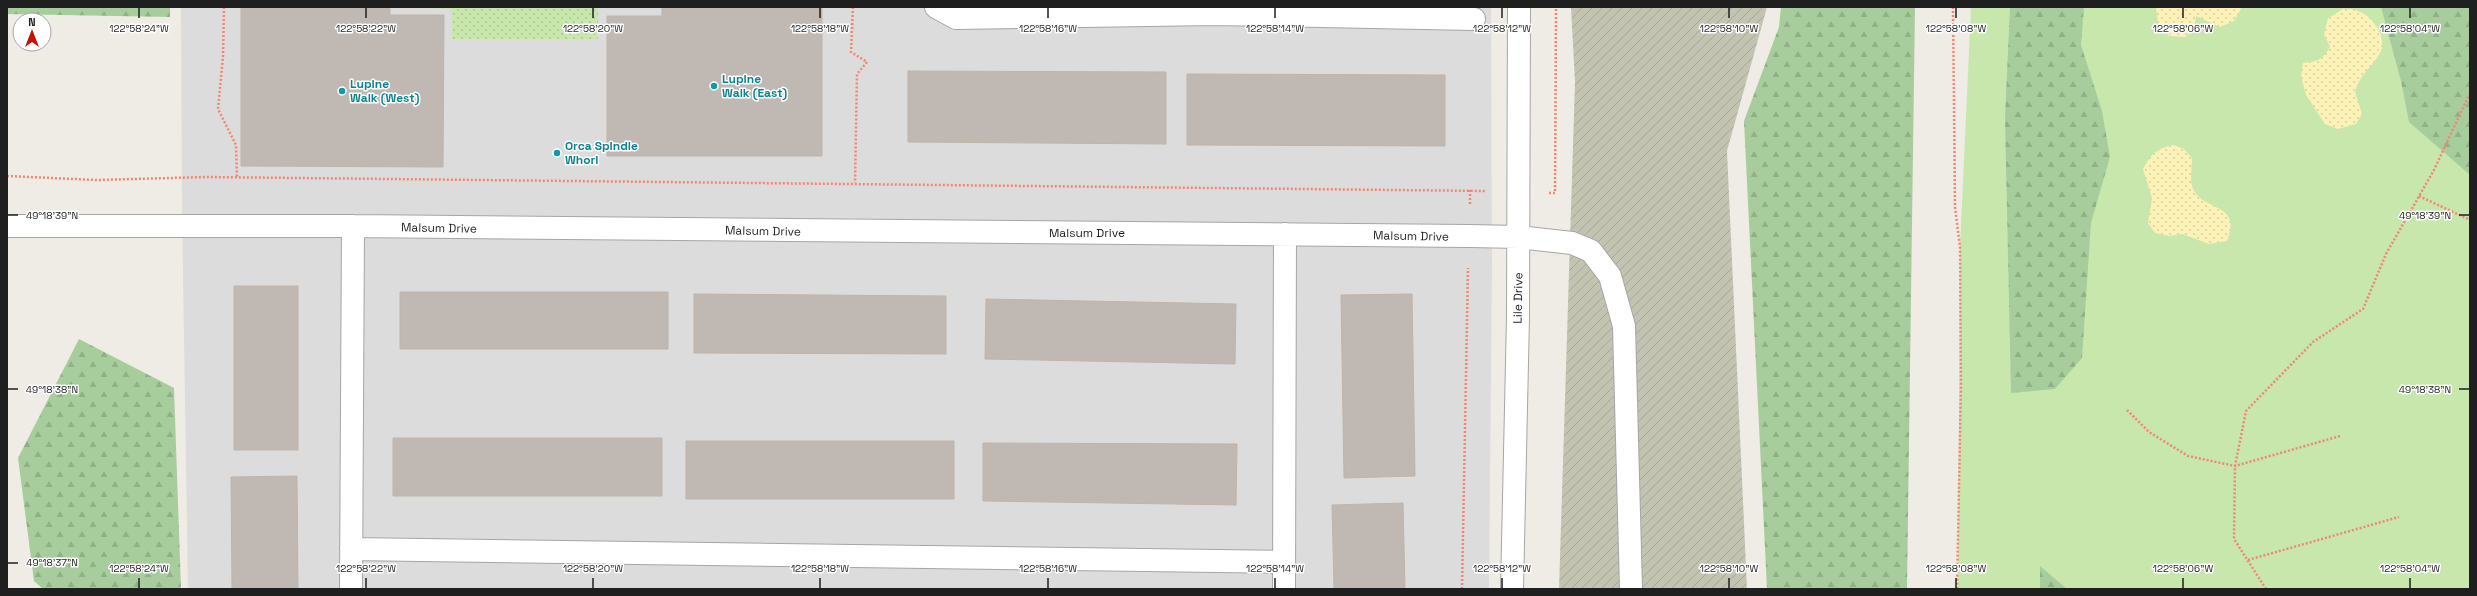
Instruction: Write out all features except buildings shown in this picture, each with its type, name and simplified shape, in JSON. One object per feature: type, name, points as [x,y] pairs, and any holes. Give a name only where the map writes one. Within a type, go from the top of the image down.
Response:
[{"type":"street","points":[[936,7],[956,18],[1214,14],[1474,19]]},
{"type":"street","name":"Lile Drive","points":[[1512,589],[1519,237],[1519,7]]},
{"type":"street","name":"Malsum Drive","points":[[7,226],[353,226],[1285,234],[1519,237],[1572,242],[1591,251],[1610,276],[1624,326],[1630,589]]},
{"type":"street","points":[[351,589],[353,226]]},
{"type":"street","points":[[1284,589],[1285,234]]},
{"type":"street","points":[[351,549],[1284,562]]},
{"type":"path","points":[[224,7],[223,57],[218,109],[236,145],[237,178]]},
{"type":"path","points":[[853,7],[851,52],[867,62],[857,74],[855,183]]},
{"type":"path","points":[[1953,7],[1955,207],[1960,247],[1961,386],[1957,589]]},
{"type":"path","points":[[2266,589],[2234,539],[2235,466],[2246,411],[2313,342],[2363,309],[2386,254],[2419,196],[2470,93]]},
{"type":"path","points":[[7,176],[98,180],[237,178],[1470,189],[1462,589]]},
{"type":"path","points":[[2419,196],[2470,220]]},
{"type":"path","points":[[2126,410],[2149,432],[2188,456],[2235,466],[2340,436]]},
{"type":"path","points":[[2248,560],[2399,517]]},
{"type":"shaded area","points":[[181,7],[1491,7],[1492,263],[1489,589],[188,589],[182,213]]},
{"type":"shaded area","points":[[1571,7],[1767,7],[1727,151],[1747,589],[1559,589],[1575,82]]},
{"type":"green space","points":[[7,7],[170,7],[170,17],[52,15],[52,12],[12,12],[12,14],[7,14]]},
{"type":"green space","points":[[397,7],[654,8],[598,8],[598,39],[452,39],[451,9]]},
{"type":"green space","points":[[1781,7],[1915,7],[1907,589],[1767,589],[1744,121],[1779,27]]},
{"type":"green space","points":[[1971,7],[2470,7],[2470,589],[1958,589],[1960,247]]},
{"type":"green space","points":[[2010,7],[2084,7],[2081,45],[2102,111],[2110,157],[2091,223],[2082,358],[2055,389],[2011,393],[2005,118]]},
{"type":"green space","points":[[2381,7],[2470,7],[2470,175],[2409,122],[2401,81]]},
{"type":"green space","points":[[79,339],[174,388],[181,589],[43,589],[34,581],[18,458]]},
{"type":"green space","points":[[2040,566],[2067,589],[2040,589]]},
{"type":"sand","points":[[2156,7],[2242,7],[2234,21],[2220,27],[2196,16],[2194,29],[2185,37],[2169,36],[2158,24]]},
{"type":"sand","points":[[2343,9],[2356,10],[2369,18],[2381,34],[2382,47],[2377,58],[2357,85],[2355,92],[2362,114],[2356,124],[2338,129],[2325,124],[2306,95],[2301,77],[2303,63],[2312,62],[2319,59],[2330,47],[2324,34],[2328,18]]},
{"type":"sand","points":[[2174,145],[2184,149],[2192,158],[2191,183],[2196,194],[2225,213],[2229,219],[2230,228],[2227,241],[2209,244],[2182,234],[2169,236],[2155,233],[2148,223],[2152,198],[2143,169],[2155,152]]},
{"type":"place","name":"Lupine Walk (East)","points":[[714,86]]},
{"type":"place","name":"Lupine Walk (West)","points":[[342,91]]},
{"type":"place","name":"Orca Spindle Whorl","points":[[557,153]]}]
